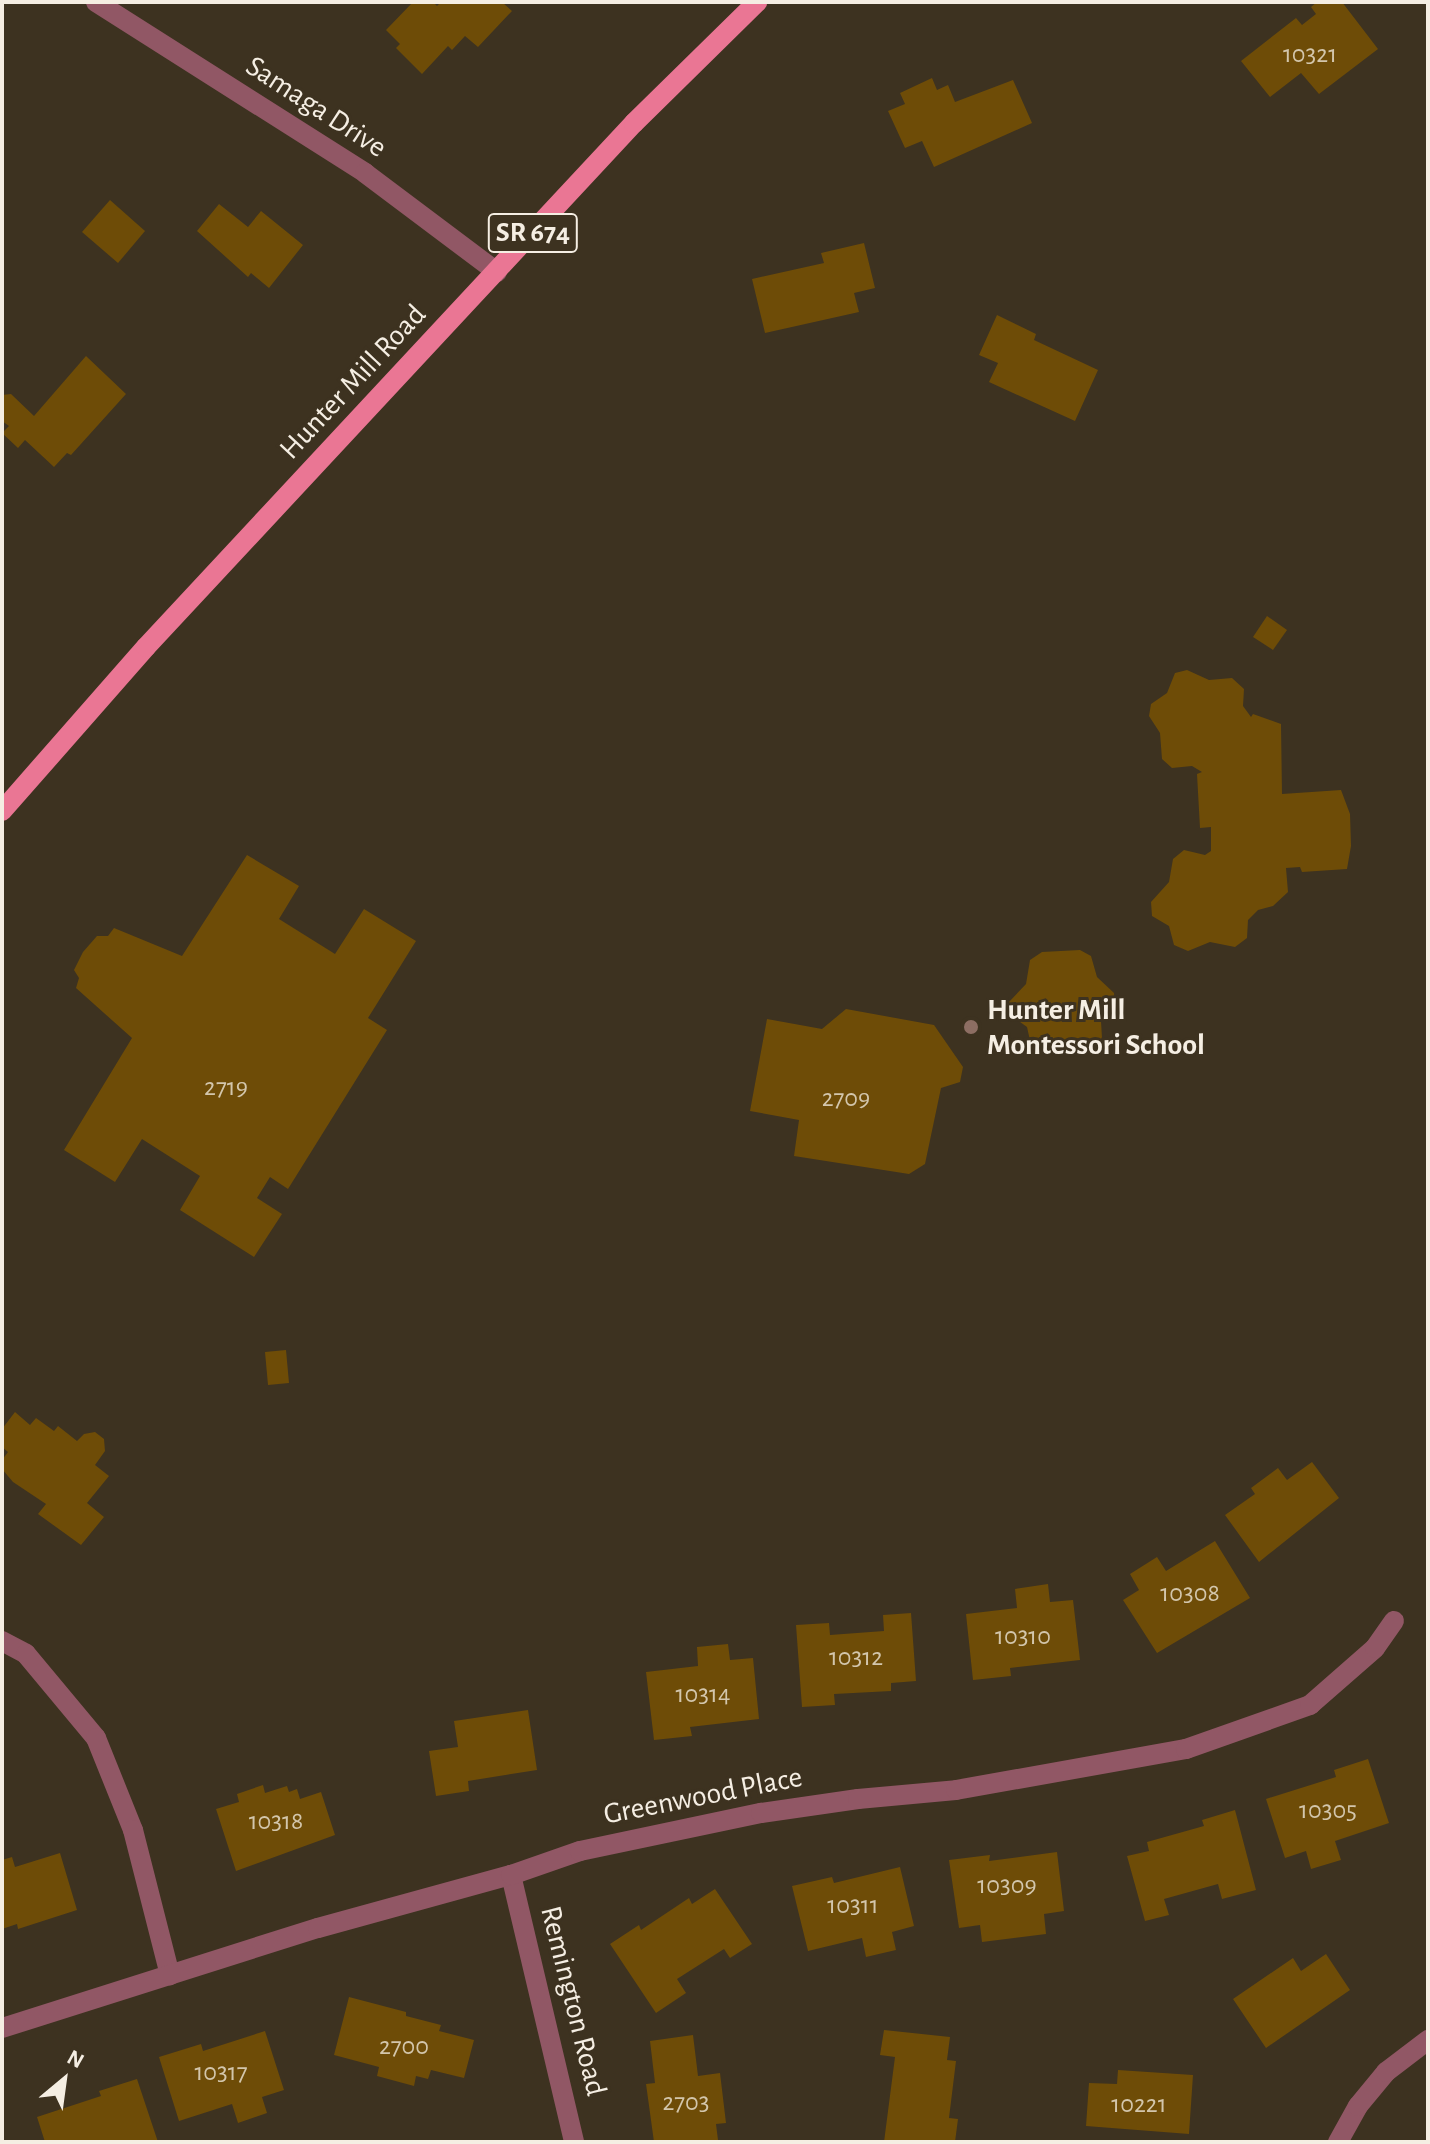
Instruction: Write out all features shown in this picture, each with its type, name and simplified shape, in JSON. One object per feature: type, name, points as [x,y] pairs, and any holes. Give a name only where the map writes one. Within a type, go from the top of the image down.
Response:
[{"type":"main road","name":"Hunter Mill Road","points":[[2,811],[146,647],[634,123],[757,2]]},
{"type":"street","name":"Samaga Drive","points":[[96,2],[365,173],[497,272]]},
{"type":"street","name":"Greenwood Place","points":[[2,2028],[318,1928],[511,1875],[580,1851],[761,1813],[858,1799],[956,1790],[1186,1749],[1310,1705],[1375,1648],[1394,1621]]},
{"type":"street","points":[[2,1641],[26,1654],[96,1738],[133,1830],[170,1975]]},
{"type":"street","name":"Remington Road","points":[[511,1875],[574,2142]]},
{"type":"street","points":[[1338,2142],[1358,2106],[1386,2072],[1428,2040]]},
{"type":"building","points":[[413,2],[433,2],[437,6],[441,2],[502,2],[512,11],[478,47],[465,36],[452,50],[448,46],[422,74],[396,48],[400,44],[386,30]]},
{"type":"building","points":[[1317,2],[1342,2],[1378,49],[1319,94],[1301,73],[1270,97],[1241,61],[1296,18],[1302,25],[1316,14],[1311,7]]},
{"type":"building","points":[[932,78],[937,90],[948,85],[955,102],[1013,80],[1032,123],[934,167],[922,141],[905,148],[888,111],[905,104],[900,93]]},
{"type":"building","points":[[110,200],[145,231],[118,263],[82,232]]},
{"type":"building","points":[[219,204],[248,227],[261,211],[303,245],[269,288],[251,273],[248,277],[197,231]]},
{"type":"building","points":[[864,243],[875,288],[854,293],[859,312],[765,333],[752,279],[824,263],[821,253]]},
{"type":"building","points":[[997,315],[1036,334],[1034,340],[1098,370],[1075,421],[989,382],[998,363],[979,355]]},
{"type":"building","points":[[86,356],[126,394],[71,455],[67,453],[54,467],[25,440],[18,448],[2,433],[9,426],[2,421],[2,395],[11,394],[34,416]]},
{"type":"building","points":[[1267,616],[1287,630],[1273,650],[1253,637]]},
{"type":"building","points":[[1187,670],[1209,680],[1232,678],[1244,689],[1243,706],[1251,717],[1253,714],[1281,724],[1282,794],[1341,790],[1350,814],[1351,846],[1347,869],[1302,872],[1300,867],[1286,868],[1288,892],[1273,906],[1258,910],[1248,920],[1247,938],[1235,947],[1210,942],[1188,951],[1174,945],[1169,926],[1152,916],[1151,902],[1169,882],[1173,859],[1184,850],[1205,855],[1211,851],[1211,827],[1200,828],[1197,774],[1202,772],[1192,766],[1172,768],[1162,759],[1160,733],[1149,716],[1151,704],[1167,693],[1175,673]]},
{"type":"building","points":[[247,855],[299,886],[279,919],[335,954],[364,909],[416,941],[368,1018],[387,1030],[288,1189],[270,1177],[257,1198],[282,1214],[254,1257],[180,1210],[200,1176],[142,1139],[115,1182],[64,1150],[132,1038],[76,988],[79,978],[74,970],[83,952],[97,936],[108,936],[114,928],[182,956]]},
{"type":"building","points":[[1080,950],[1091,956],[1097,977],[1114,993],[1115,1006],[1101,1021],[1102,1038],[1088,1049],[1065,1044],[1046,1053],[1031,1045],[1027,1027],[1012,1016],[1009,1002],[1026,984],[1030,960],[1042,952]]},
{"type":"building","points":[[846,1009],[934,1025],[963,1067],[960,1082],[941,1088],[925,1164],[909,1174],[794,1156],[799,1120],[750,1111],[767,1019],[822,1029]]},
{"type":"building","points":[[286,1350],[289,1383],[268,1385],[265,1352]]},
{"type":"building","points":[[15,1412],[30,1425],[36,1418],[54,1431],[58,1426],[77,1441],[84,1434],[95,1432],[104,1439],[105,1451],[95,1465],[109,1476],[87,1503],[104,1517],[81,1545],[38,1514],[46,1504],[13,1482],[2,1469],[2,1460],[8,1452],[2,1447],[2,1429]]},
{"type":"building","points":[[1312,1462],[1339,1498],[1259,1562],[1225,1515],[1255,1494],[1251,1488],[1278,1468],[1287,1480]]},
{"type":"building","points":[[1215,1541],[1250,1598],[1157,1653],[1123,1600],[1139,1590],[1130,1574],[1157,1557],[1166,1571]]},
{"type":"building","points":[[1048,1584],[1050,1602],[1073,1600],[1080,1660],[1010,1668],[1011,1676],[973,1680],[966,1614],[1017,1608],[1015,1589]]},
{"type":"building","points":[[911,1613],[916,1681],[891,1683],[891,1691],[834,1694],[835,1705],[802,1707],[796,1625],[829,1623],[830,1635],[884,1631],[883,1615]]},
{"type":"building","points":[[728,1644],[730,1660],[753,1658],[759,1719],[690,1727],[692,1736],[654,1740],[646,1672],[698,1666],[697,1647]]},
{"type":"building","points":[[528,1710],[537,1770],[468,1781],[469,1791],[436,1796],[429,1751],[458,1747],[454,1721]]},
{"type":"building","points":[[1368,1759],[1389,1823],[1335,1841],[1341,1860],[1311,1869],[1306,1851],[1285,1858],[1266,1799],[1336,1777],[1334,1770]]},
{"type":"building","points":[[263,1785],[265,1793],[287,1786],[289,1792],[297,1789],[300,1799],[321,1792],[335,1835],[236,1871],[216,1809],[239,1802],[237,1794]]},
{"type":"building","points":[[1235,1810],[1256,1890],[1222,1899],[1218,1884],[1164,1899],[1169,1915],[1145,1921],[1127,1856],[1149,1851],[1147,1842],[1204,1826],[1202,1820]]},
{"type":"building","points":[[1057,1852],[1064,1911],[1044,1914],[1046,1934],[982,1942],[980,1925],[959,1928],[949,1860],[990,1855],[989,1861]]},
{"type":"building","points":[[60,1853],[77,1910],[18,1929],[17,1924],[2,1929],[2,1860],[12,1857],[15,1867]]},
{"type":"building","points":[[900,1867],[914,1926],[892,1932],[896,1950],[866,1957],[862,1938],[808,1951],[792,1886],[832,1877],[834,1883]]},
{"type":"building","points":[[715,1889],[752,1944],[730,1958],[724,1949],[677,1979],[686,1993],[656,2013],[610,1944],[639,1925],[641,1930],[689,1898],[692,1904]]},
{"type":"building","points":[[1326,1954],[1350,1990],[1266,2048],[1233,1999],[1293,1958],[1301,1971]]},
{"type":"building","points":[[349,1997],[406,2012],[406,2016],[441,2025],[439,2031],[474,2040],[464,2078],[431,2070],[428,2079],[416,2076],[414,2086],[377,2076],[379,2067],[334,2055]]},
{"type":"building","points":[[884,2030],[950,2037],[947,2060],[956,2061],[949,2118],[958,2119],[955,2142],[884,2142],[895,2057],[880,2055]]},
{"type":"building","points":[[265,2031],[284,2090],[262,2097],[267,2113],[238,2123],[232,2104],[179,2121],[159,2057],[201,2044],[203,2051]]},
{"type":"building","points":[[693,2035],[698,2076],[720,2073],[726,2123],[716,2124],[718,2140],[654,2142],[646,2084],[655,2083],[650,2041]]},
{"type":"building","points":[[1118,2070],[1193,2075],[1189,2134],[1086,2126],[1089,2083],[1117,2084]]},
{"type":"building","points":[[137,2079],[158,2142],[45,2142],[37,2117],[101,2096],[99,2091]]},
{"type":"place","name":"Hunter Mill Montessori School","points":[[971,1027]]}]
